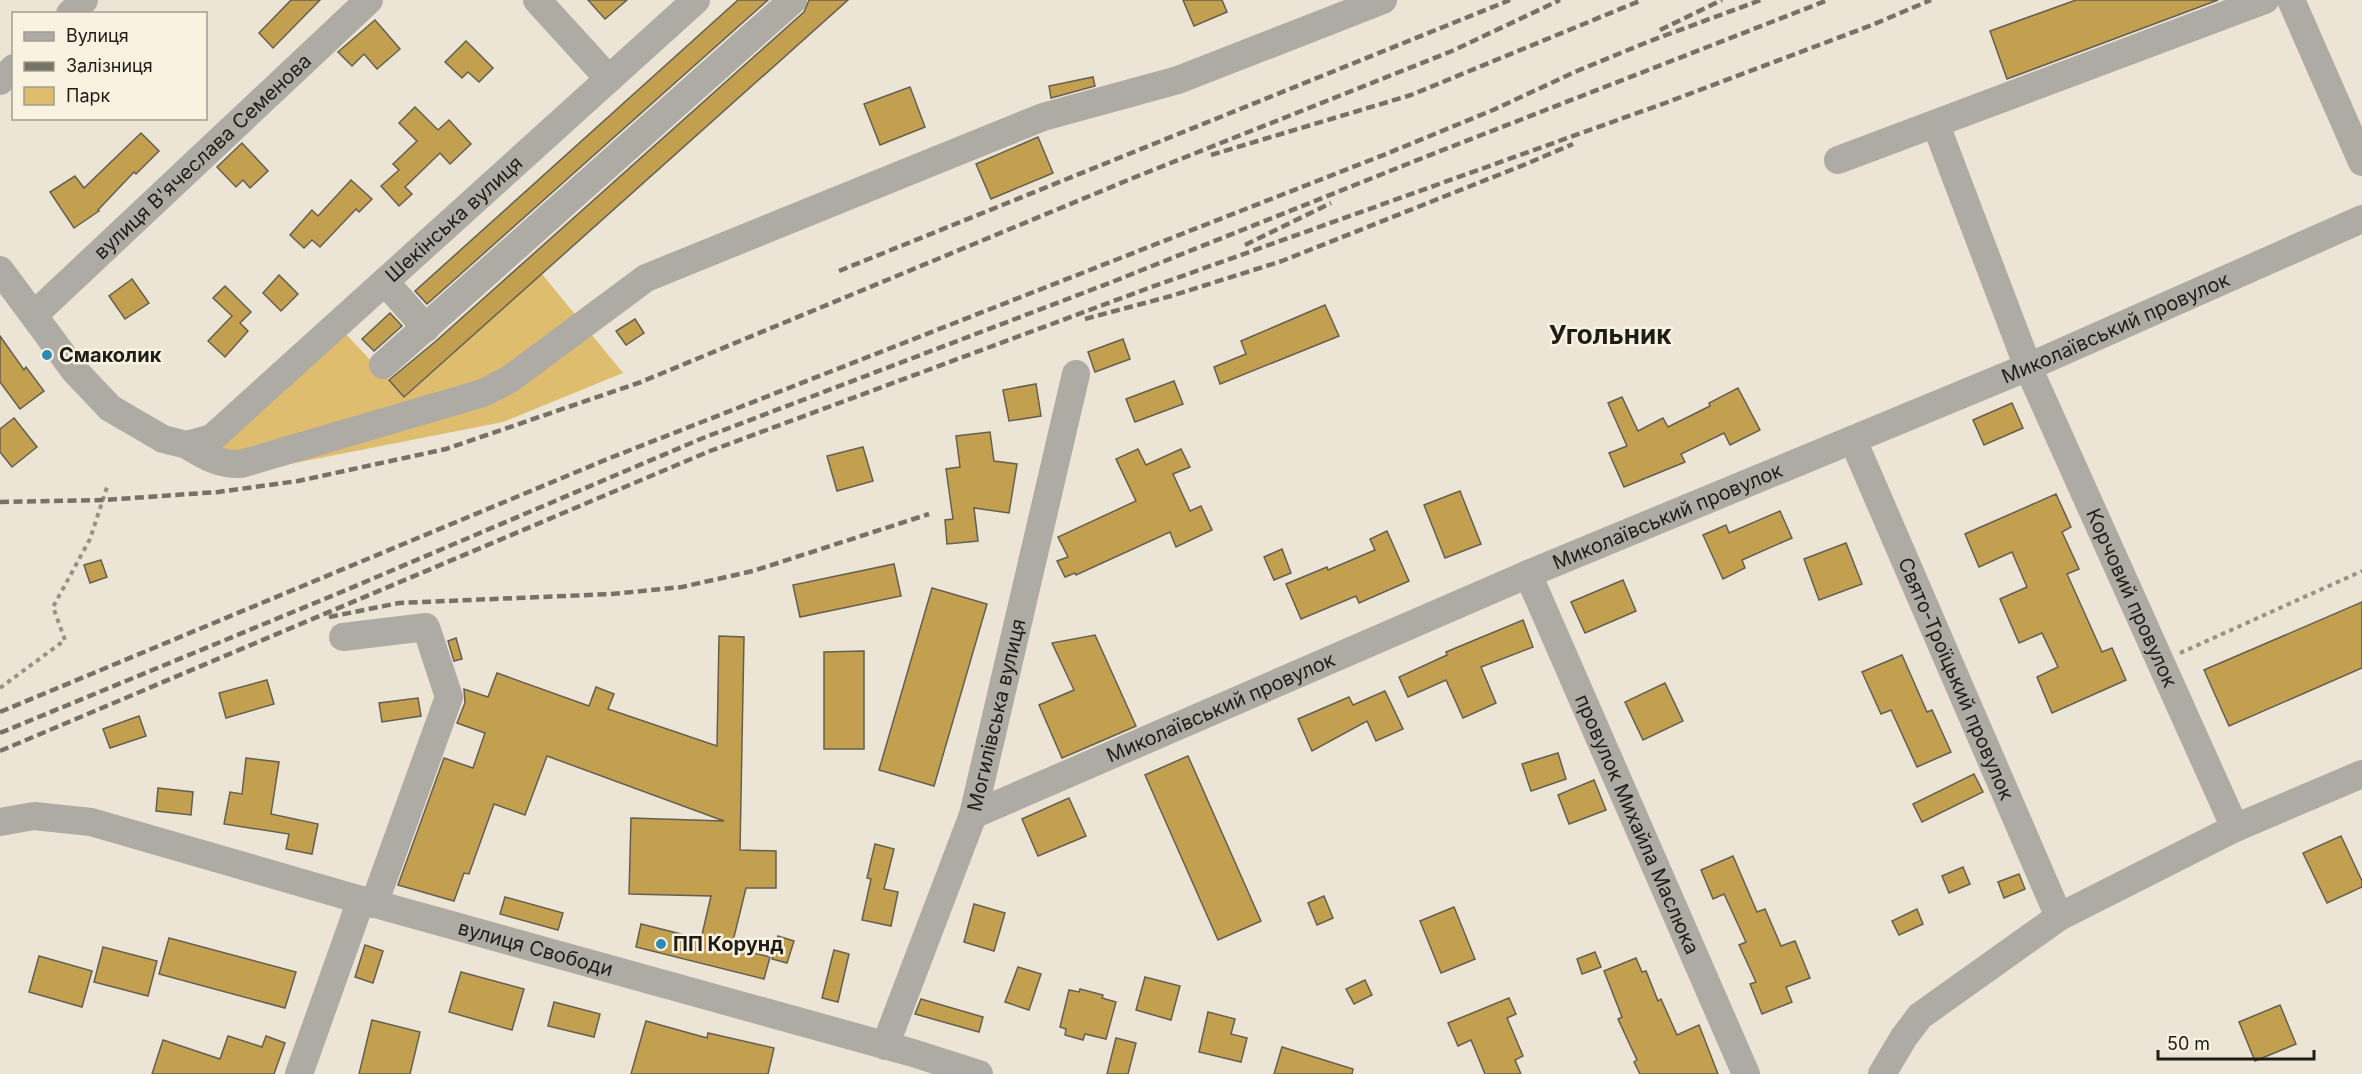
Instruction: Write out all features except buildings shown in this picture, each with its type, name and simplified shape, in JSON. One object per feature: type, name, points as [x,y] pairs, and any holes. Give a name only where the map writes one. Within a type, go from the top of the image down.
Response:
[{"type":"street","points":[[72,12],[84,0]]},
{"type":"street","name":"вулиця В'ячеслава Семенова","points":[[35,314],[369,0]]},
{"type":"street","points":[[537,0],[609,79]]},
{"type":"street","name":"Шекінська вулиця","points":[[200,442],[385,282],[696,0]]},
{"type":"street","points":[[383,365],[793,0]]},
{"type":"street","points":[[0,270],[35,314],[74,370],[110,408],[163,439],[200,442],[216,462],[241,464],[466,399],[510,379],[646,278],[1043,117],[1178,80],[1383,0]]},
{"type":"street","points":[[1838,160],[2265,0]]},
{"type":"street","points":[[2291,0],[2362,162]]},
{"type":"street","points":[[0,81],[12,70]]},
{"type":"street","name":"Корчовий провулок","points":[[1936,125],[2028,367],[2235,828]]},
{"type":"street","name":"Миколаївський провулок","points":[[973,815],[1528,574],[2028,367],[2362,219]]},
{"type":"street","points":[[385,282],[426,327]]},
{"type":"street","name":"Могилівська вулиця","points":[[885,1046],[973,815],[1076,374]]},
{"type":"street","name":"Свято-Троїцький провулок","points":[[1853,440],[2059,917]]},
{"type":"street","name":"провулок Михайла Маслюка","points":[[1528,574],[1746,1074]]},
{"type":"street","points":[[299,1074],[449,697],[426,627],[343,637]]},
{"type":"street","points":[[1882,1074],[1904,1037],[1920,1016],[2059,917],[2235,828],[2362,774]]},
{"type":"street","name":"вулиця Свободи","points":[[0,822],[34,816],[92,822],[367,902],[885,1046],[910,1064],[979,1074]]},
{"type":"path","points":[[0,688],[65,640],[53,607],[90,539],[107,487]]},
{"type":"path","points":[[2160,662],[2362,571]]},
{"type":"green space","points":[[542,274],[623,373],[503,422],[264,469],[230,456],[219,444],[343,331],[405,397]]},
{"type":"railway","points":[[839,271],[1510,0]]},
{"type":"railway","points":[[0,502],[104,500],[218,492],[298,481],[446,449],[641,382],[1133,178],[1452,51],[1560,0]]},
{"type":"railway","points":[[1211,155],[1411,95],[1642,0]]},
{"type":"railway","points":[[1660,30],[1722,0]]},
{"type":"railway","points":[[0,712],[610,458],[1386,154],[1650,41],[1761,0]]},
{"type":"railway","points":[[0,733],[339,593],[703,438],[1112,282],[1828,0]]},
{"type":"railway","points":[[0,751],[710,451],[1146,289],[1668,102],[1872,25],[1931,0]]},
{"type":"railway","points":[[1085,319],[1171,296],[1282,261],[1573,144]]},
{"type":"railway","points":[[1245,245],[1331,203]]},
{"type":"railway","points":[[329,617],[399,603],[612,594],[682,587],[753,571],[929,514]]},
{"type":"place","name":"Смаколик","points":[[47,355]]},
{"type":"place","name":"ПП Корунд","points":[[661,944]]},
{"type":"district","name":"Угольник","points":[[1610,335]]}]
